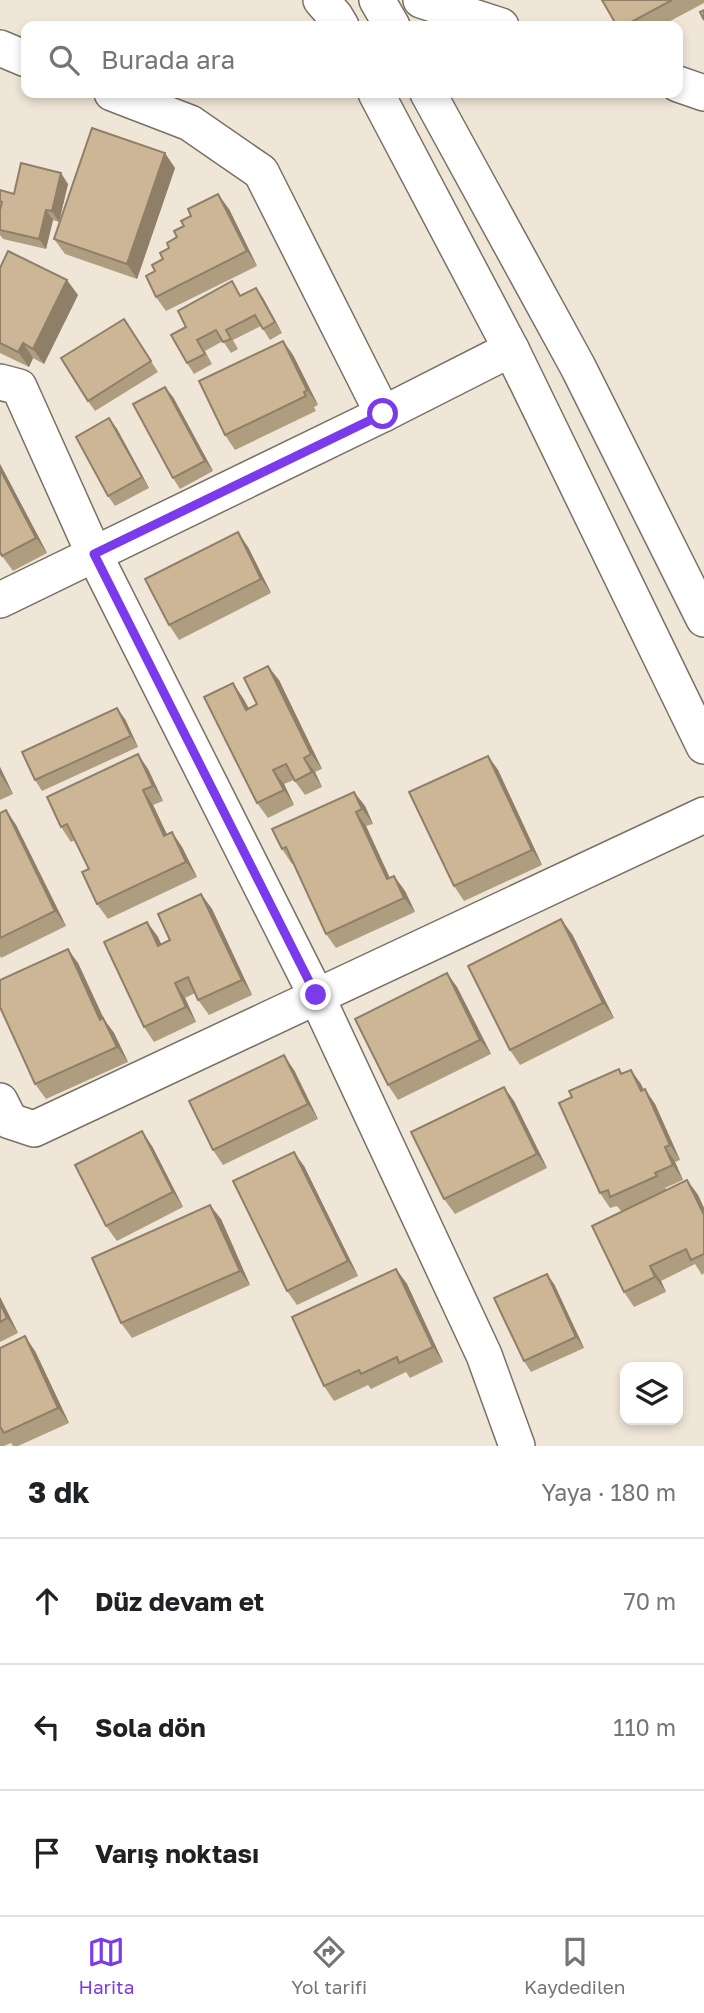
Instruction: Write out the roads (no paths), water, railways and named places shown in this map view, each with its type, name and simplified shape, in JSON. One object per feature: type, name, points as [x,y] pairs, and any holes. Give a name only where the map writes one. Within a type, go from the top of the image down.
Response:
[{"type":"street","points":[[321,0],[337,21]]},
{"type":"street","points":[[377,0],[389,21]]},
{"type":"street","points":[[421,0],[486,21]]},
{"type":"street","points":[[0,48],[21,57]]},
{"type":"street","points":[[683,86],[704,93]]},
{"type":"street","points":[[125,98],[190,123],[261,172],[383,414]]},
{"type":"street","points":[[379,98],[511,349],[704,746]]},
{"type":"street","points":[[431,98],[578,367],[704,619]]},
{"type":"street","points":[[0,600],[511,349]]},
{"type":"street","points":[[0,382],[19,387],[94,554],[316,995],[484,1355],[517,1446]]},
{"type":"street","points":[[0,1101],[10,1121],[33,1129],[704,815]]}]
